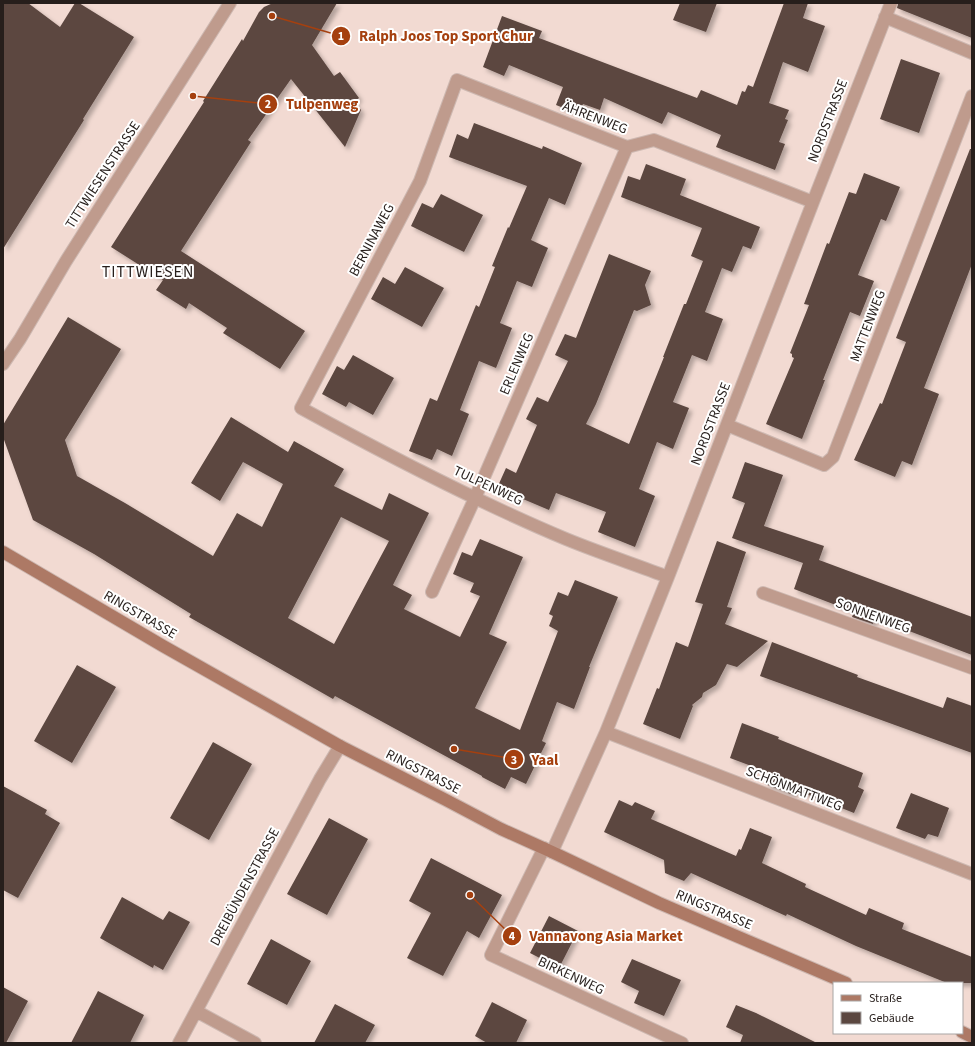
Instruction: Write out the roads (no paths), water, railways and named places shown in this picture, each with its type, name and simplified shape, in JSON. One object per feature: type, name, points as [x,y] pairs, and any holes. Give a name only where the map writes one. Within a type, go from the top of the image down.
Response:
[{"type":"main road","name":"RINGSTRASSE","points":[[3,552],[163,646],[340,746],[501,829],[659,903],[844,982]]},
{"type":"main road","points":[[963,1032],[972,1037]]},
{"type":"street","name":"TITTWIESENSTRASSE","points":[[3,364],[20,339],[66,261],[230,3]]},
{"type":"street","name":"NORDSTRASSE","points":[[548,850],[606,732],[668,577],[891,3]]},
{"type":"street","points":[[886,17],[972,53]]},
{"type":"street","name":"ÄHRENWEG","points":[[457,80],[627,147],[654,140],[813,202]]},
{"type":"street","name":"BERNINAWEG","points":[[300,408],[420,181],[457,80]]},
{"type":"street","name":"MATTENWEG","points":[[727,425],[824,465],[833,457],[972,96]]},
{"type":"street","name":"ERLENWEG","points":[[432,592],[475,498],[627,147]]},
{"type":"street","name":"TULPENWEG","points":[[300,408],[475,498],[567,539],[668,577]]},
{"type":"street","name":"SONNENWEG","points":[[763,593],[972,668]]},
{"type":"street","name":"SCHÖNMATTWEG","points":[[606,732],[972,874]]},
{"type":"street","name":"DREIBÜNDENSTRASSE","points":[[179,1043],[320,779],[340,746]]},
{"type":"street","name":"BIRKENWEG","points":[[548,850],[491,955],[682,1043]]},
{"type":"street","points":[[196,1011],[255,1043]]},
{"type":"place","name":"Ralph Joos Top Sport Chur","points":[[272,16]]},
{"type":"place","name":"Tulpenweg","points":[[193,96]]},
{"type":"place","name":"Yaal","points":[[454,749]]},
{"type":"place","name":"Vannavong Asia Market","points":[[470,895]]},
{"type":"district","name":"TITTWIESEN","points":[[148,272]]}]
